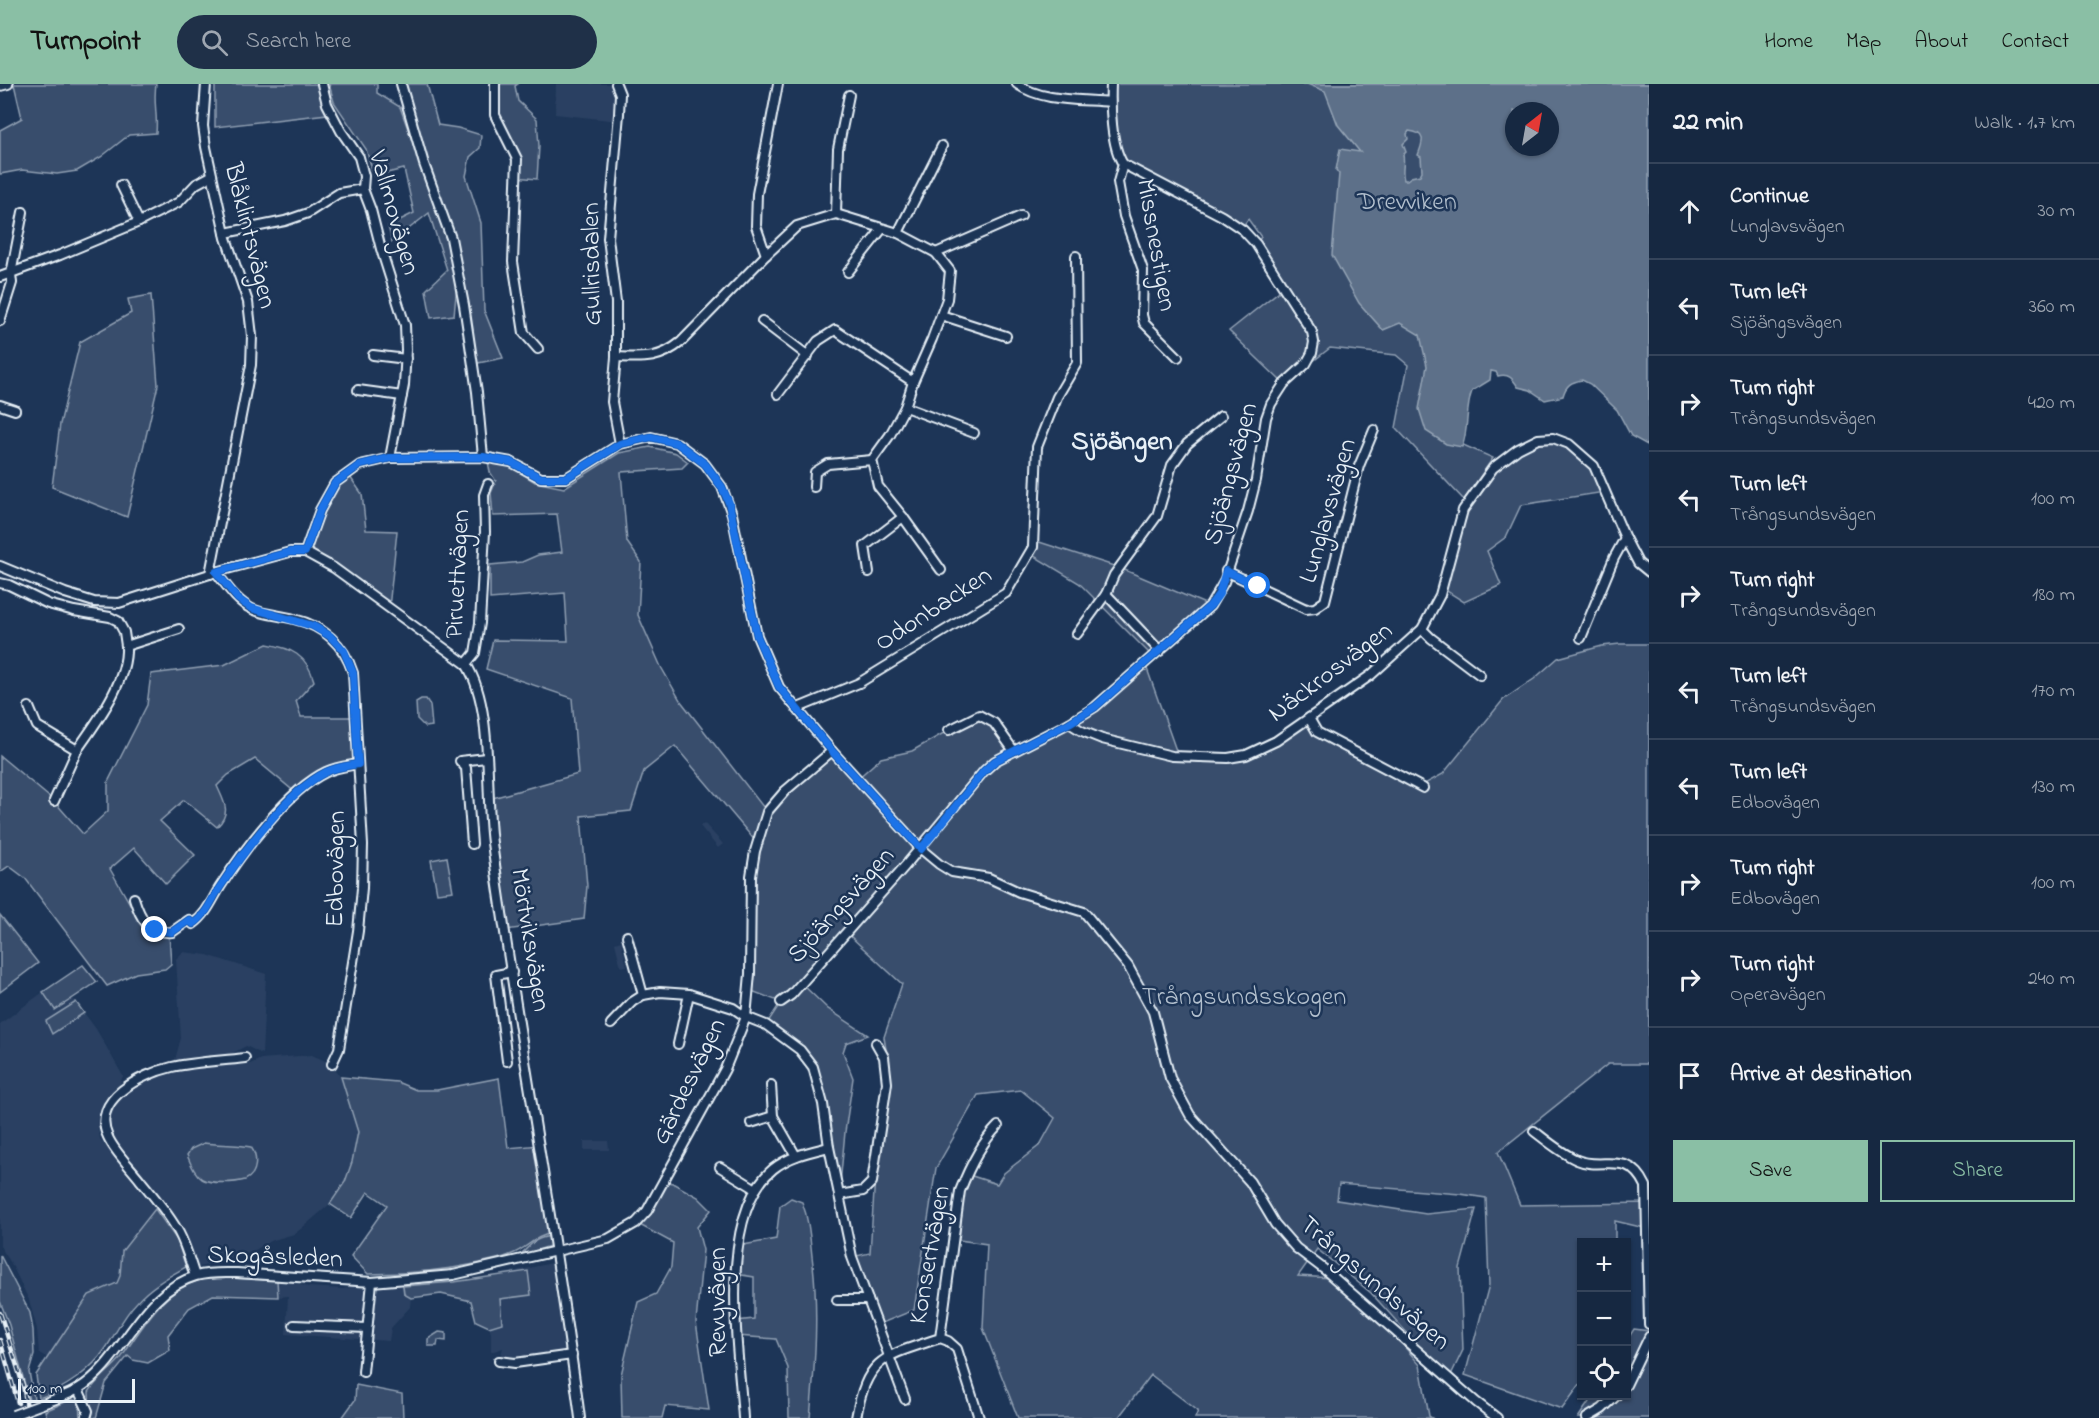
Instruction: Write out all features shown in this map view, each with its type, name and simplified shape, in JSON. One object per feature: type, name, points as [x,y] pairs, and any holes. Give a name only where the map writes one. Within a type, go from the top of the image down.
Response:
[{"type":"street","points":[[0,86],[8,84]]},
{"type":"street","name":"Blåklintsvägen","points":[[206,84],[203,126],[211,176],[225,232],[248,302],[252,336],[251,365],[213,573]]},
{"type":"street","name":"Vallmovägen","points":[[322,84],[327,104],[341,131],[359,157],[364,176],[363,189],[405,325],[406,359],[402,396],[390,458]]},
{"type":"street","points":[[401,84],[424,164],[451,238],[477,392],[483,457]]},
{"type":"street","points":[[495,84],[495,116],[517,159],[513,262],[524,333],[538,349]]},
{"type":"street","name":"Gullrisdalen","points":[[616,84],[620,94],[620,114],[608,238],[616,302],[616,357],[612,402],[620,444]]},
{"type":"street","points":[[766,255],[756,226],[756,194],[777,84]]},
{"type":"street","points":[[1017,84],[1028,92],[1110,102]]},
{"type":"street","points":[[1111,84],[1110,102],[1118,155],[1123,164]]},
{"type":"street","points":[[836,214],[838,149],[849,95]]},
{"type":"street","points":[[898,233],[942,146]]},
{"type":"street","name":"Missnestigen","points":[[1123,164],[1119,185],[1124,216],[1143,270],[1142,315],[1144,323],[1178,357]]},
{"type":"street","name":"Sjöängsvägen","points":[[781,1002],[791,995],[921,849],[984,771],[995,761],[1095,707],[1210,606],[1219,594],[1248,510],[1256,480],[1266,418],[1271,404],[1284,384],[1306,364],[1312,353],[1314,342],[1312,332],[1256,244],[1243,230],[1222,216],[1123,164]]},
{"type":"street","points":[[0,277],[139,222],[179,202],[196,184],[211,176]]},
{"type":"street","points":[[121,185],[139,222]]},
{"type":"street","points":[[225,232],[285,221],[308,213],[339,193],[363,189]]},
{"type":"street","points":[[0,321],[12,283],[11,274],[23,212]]},
{"type":"street","points":[[616,357],[651,358],[669,351],[681,342],[797,226],[836,214],[898,233],[936,253],[950,271],[947,299],[913,382],[906,407],[872,460],[878,486],[941,570]]},
{"type":"street","points":[[936,253],[1021,216]]},
{"type":"street","points":[[848,273],[882,229]]},
{"type":"street","name":"Odonbacken","points":[[798,708],[859,683],[1006,593],[1033,547],[1037,447],[1057,397],[1077,363],[1076,256]]},
{"type":"street","points":[[941,315],[1006,336]]},
{"type":"street","points":[[762,321],[808,356]]},
{"type":"street","points":[[778,394],[819,341],[835,330],[913,382]]},
{"type":"street","points":[[373,355],[406,359]]},
{"type":"street","points":[[358,390],[402,396]]},
{"type":"street","points":[[0,405],[15,410]]},
{"type":"street","points":[[906,407],[974,433]]},
{"type":"street","points":[[1077,634],[1106,594],[1114,575],[1157,516],[1172,465],[1187,444],[1221,416]]},
{"type":"street","name":"Lunglavsvägen","points":[[1226,571],[1306,609],[1315,608],[1325,601],[1359,466],[1374,430]]},
{"type":"street","name":"Trångsundsvägen","points":[[305,552],[320,510],[335,483],[360,465],[390,458],[483,457],[511,462],[541,478],[566,478],[620,444],[651,437],[677,443],[705,464],[722,487],[732,514],[757,636],[779,687],[832,751],[921,849],[939,864],[952,872],[989,878],[1019,892],[1084,912],[1128,966],[1153,1012],[1170,1078],[1190,1115],[1250,1182],[1275,1224],[1296,1248],[1325,1270],[1497,1418]]},
{"type":"street","name":"Näckrosvägen","points":[[1069,723],[1102,739],[1172,756],[1228,758],[1246,755],[1276,741],[1371,675],[1422,629],[1440,595],[1463,510],[1493,468],[1512,453],[1538,439],[1554,438],[1569,444],[1594,466],[1625,538],[1638,563],[1649,572]]},
{"type":"street","points":[[814,487],[815,472],[828,464],[872,460]]},
{"type":"street","name":"Piruettvägen","points":[[466,664],[475,653],[480,623],[485,532],[484,495],[488,484]]},
{"type":"street","points":[[869,572],[865,546],[903,517]]},
{"type":"street","points":[[1581,638],[1614,558],[1625,538]]},
{"type":"street","points":[[0,566],[65,593],[94,602],[119,603],[213,573],[290,552],[305,552],[334,568],[466,664]]},
{"type":"street","name":"Edbovägen","points":[[213,573],[238,599],[251,608],[313,626],[330,636],[344,651],[353,673],[363,845],[362,888],[358,931],[339,1049],[332,1064]]},
{"type":"street","points":[[0,583],[48,604],[74,612],[110,617],[118,621],[124,633],[126,653],[117,684],[103,714],[77,750],[54,801]]},
{"type":"street","points":[[1106,594],[1160,651]]},
{"type":"street","points":[[126,646],[179,629]]},
{"type":"street","points":[[1422,629],[1480,675]]},
{"type":"street","name":"Mörtviksvägen","points":[[466,664],[473,676],[482,706],[492,840],[557,1252],[580,1418]]},
{"type":"street","points":[[29,707],[37,726],[77,750]]},
{"type":"street","points":[[949,730],[979,715],[994,723],[1014,751]]},
{"type":"street","points":[[1309,718],[1317,732],[1423,788]]},
{"type":"street","name":"Gärdesvägen","points":[[557,1252],[608,1239],[636,1223],[647,1211],[725,1069],[746,1017],[750,974],[751,876],[755,852],[767,812],[785,791],[832,751]]},
{"type":"street","points":[[472,844],[466,768],[460,761],[486,758]]},
{"type":"street","points":[[134,898],[138,913],[145,925],[155,930],[172,932],[189,920],[193,924],[202,918],[221,886],[265,827],[296,793],[325,773],[358,764]]},
{"type":"street","points":[[627,936],[643,995]]},
{"type":"street","points":[[507,1060],[496,975],[512,972]]},
{"type":"street","points":[[611,1024],[643,995],[660,992],[689,994],[733,1008],[746,1017],[766,1025],[800,1050],[813,1067],[823,1104],[829,1148],[852,1257],[889,1356],[867,1378],[860,1393],[856,1418]]},
{"type":"street","points":[[678,1044],[689,994]]},
{"type":"street","points":[[839,1194],[863,1191],[872,1182],[887,1083],[884,1058],[876,1043]]},
{"type":"street","points":[[195,1276],[179,1233],[155,1198],[108,1139],[103,1121],[104,1114],[111,1099],[134,1083],[158,1072],[173,1067],[245,1058]]},
{"type":"street","points":[[771,1085],[773,1116],[796,1156]]},
{"type":"street","points":[[751,1123],[773,1116]]},
{"type":"street","name":"Konsertvägen","points":[[905,1399],[889,1356],[940,1338],[960,1191],[989,1135],[998,1126]]},
{"type":"street","points":[[1534,1131],[1578,1160],[1594,1163],[1611,1161],[1631,1168],[1641,1176],[1646,1186],[1649,1324]]},
{"type":"street","name":"Revyvägen","points":[[743,1418],[734,1298],[739,1238],[746,1208],[756,1189],[773,1169],[796,1156],[829,1148]]},
{"type":"street","points":[[720,1167],[756,1189]]},
{"type":"street","name":"Skogåsleden","points":[[10,1417],[78,1389],[108,1362],[152,1303],[195,1276],[216,1273],[277,1275],[372,1282],[453,1275],[557,1252]]},
{"type":"street","points":[[363,1372],[372,1282]]},
{"type":"street","points":[[837,1300],[868,1300]]},
{"type":"street","points":[[294,1325],[368,1328]]},
{"type":"street","points":[[1631,1375],[1649,1337]]},
{"type":"street","points":[[940,1338],[948,1341],[957,1349],[979,1418]]},
{"type":"street","points":[[499,1361],[515,1363],[572,1355]]},
{"type":"street","points":[[78,1389],[88,1411],[86,1418]]},
{"type":"street","points":[[1587,1418],[1611,1400]]},
{"type":"shaded area","points":[[556,84],[616,84],[619,121],[555,114]]},
{"type":"shaded area","name":"Drevviken","points":[[1307,84],[1649,84],[1649,446],[1631,436],[1617,410],[1590,384],[1582,380],[1570,385],[1563,396],[1545,400],[1530,390],[1518,387],[1508,376],[1498,376],[1496,372],[1491,371],[1490,380],[1472,391],[1462,447],[1446,444],[1426,431],[1419,409],[1427,366],[1420,335],[1400,323],[1383,330],[1359,303],[1332,255],[1339,174],[1336,170],[1340,149],[1360,152],[1338,125],[1325,91]],"holes":[[[1409,131],[1415,132],[1422,139],[1418,155],[1421,157],[1422,171],[1420,175],[1404,180],[1403,155],[1406,152],[1403,144],[1408,139]]]},
{"type":"shaded area","points":[[704,823],[723,844],[718,848],[700,826]]},
{"type":"shaded area","points":[[621,941],[627,966],[621,967],[615,943]]},
{"type":"shaded area","points":[[183,952],[207,955],[266,974],[262,1054],[246,1046],[233,1053],[177,1067],[250,1064],[261,1059],[312,1055],[332,1064],[341,1077],[358,1132],[345,1182],[330,1204],[302,1228],[294,1234],[270,1241],[250,1253],[192,1269],[179,1233],[108,1139],[104,1114],[119,1093],[173,1067],[181,1038],[176,959]]},
{"type":"shaded area","points":[[54,984],[76,1002],[96,1029],[123,1076],[119,1086],[106,1098],[99,1114],[100,1139],[155,1209],[122,1251],[120,1276],[117,1283],[89,1295],[48,1358],[39,1353],[37,1329],[29,1300],[0,1246],[0,1024]]},
{"type":"shaded area","points":[[584,1141],[608,1141],[609,1150],[584,1150]]},
{"type":"shaded area","points":[[552,1263],[572,1355],[499,1361],[503,1348],[491,1352],[489,1327],[502,1322],[498,1275]]},
{"type":"shaded area","points":[[277,1280],[308,1287],[343,1289],[354,1286],[403,1286],[404,1294],[411,1298],[410,1307],[391,1328],[389,1341],[286,1334],[288,1296],[278,1297]]},
{"type":"green space","points":[[14,84],[156,84],[156,133],[129,135],[101,157],[77,171],[57,174],[22,170],[0,174],[0,130],[22,118]]},
{"type":"green space","points":[[215,84],[317,84],[327,114],[215,127]]},
{"type":"green space","points":[[329,84],[377,84],[377,93],[400,107],[448,240],[457,285],[454,315],[431,318],[426,290],[447,270],[429,213],[392,242],[388,226],[414,213],[404,169],[374,176],[366,149],[334,102]]},
{"type":"green space","points":[[401,84],[427,84],[438,125],[481,135],[480,148],[470,157],[466,176],[481,223],[484,310],[503,358],[473,364],[451,238]]},
{"type":"green space","points":[[495,84],[518,84],[515,86],[518,101],[537,119],[539,146],[537,179],[515,177],[517,159],[500,128]]},
{"type":"green space","name":"Drevviken","points":[[1115,84],[1649,84],[1472,306],[1461,444],[1493,458],[1464,500],[1396,428],[1408,365],[1396,355],[1330,348],[1284,384],[1229,331],[1283,288],[1256,244],[1261,237],[1248,219],[1241,229],[1123,164],[1118,155]]},
{"type":"green space","points":[[151,295],[158,385],[127,517],[52,487],[60,424],[80,342],[131,313],[128,299]]},
{"type":"green space","points":[[1538,439],[1569,444],[1594,466],[1605,492],[1521,505],[1506,537],[1487,551],[1501,585],[1464,602],[1442,588],[1460,519],[1493,468]]},
{"type":"green space","name":"Trångsundsskogen","points":[[650,447],[676,453],[688,462],[682,468],[621,472],[627,542],[641,562],[638,615],[661,667],[680,700],[767,812],[832,751],[857,779],[881,758],[912,751],[979,715],[994,723],[1014,750],[1069,723],[1145,663],[1178,756],[1246,755],[1309,718],[1317,732],[1421,786],[1443,774],[1503,700],[1534,679],[1558,658],[1602,646],[1649,644],[1649,1064],[1608,1064],[1498,1152],[1520,1205],[1649,1203],[1649,1229],[1615,1221],[1615,1238],[1577,1238],[1577,1388],[1562,1409],[1465,1375],[1489,1285],[1486,1198],[1339,1184],[1337,1200],[1426,1214],[1476,1209],[1460,1268],[1463,1350],[1449,1379],[1371,1293],[1317,1249],[1298,1276],[1332,1278],[1370,1306],[1420,1365],[1429,1416],[1432,1418],[1195,1418],[1198,1411],[1151,1375],[1118,1418],[1018,1418],[983,1328],[987,1244],[959,1240],[964,1192],[972,1176],[997,1184],[1004,1173],[1040,1145],[1055,1118],[1021,1090],[978,1095],[936,1168],[914,1310],[877,1325],[852,1257],[870,1253],[875,1177],[890,1074],[884,1037],[902,984],[850,936],[909,864],[801,983],[828,1009],[868,1035],[846,1043],[843,1052],[853,1078],[839,1195],[813,1067],[800,1050],[766,1025],[781,1002],[749,990],[751,876],[757,843],[675,746],[644,771],[631,811],[581,816],[587,886],[584,919],[506,930],[489,799],[578,774],[572,698],[486,669],[493,640],[568,641],[565,593],[490,599],[490,565],[522,562],[538,555],[562,552],[557,514],[493,516],[491,493],[496,481],[490,472],[488,462],[510,466],[535,482],[564,488],[619,453]]},
{"type":"green space","points":[[348,474],[362,494],[366,530],[397,531],[389,608],[305,552],[335,483]]},
{"type":"green space","points":[[1033,540],[1120,568],[1210,606],[1153,657],[1079,583],[1029,553]]},
{"type":"green space","points":[[267,644],[297,654],[311,672],[314,681],[296,701],[301,717],[356,717],[358,764],[338,768],[296,793],[255,759],[228,775],[217,786],[224,802],[225,812],[222,822],[217,827],[184,800],[160,821],[195,855],[166,884],[134,848],[110,869],[142,925],[169,934],[171,964],[165,969],[136,973],[107,986],[25,878],[9,866],[0,872],[0,756],[54,801],[83,834],[108,811],[108,782],[147,705],[151,674],[224,665]]},
{"type":"green space","points":[[426,699],[430,705],[432,726],[425,727],[417,719],[416,702]]},
{"type":"green space","points":[[447,857],[453,891],[437,893],[431,860]]},
{"type":"green space","points":[[0,915],[38,963],[0,992]]},
{"type":"green space","points":[[83,965],[97,982],[55,1010],[43,992]]},
{"type":"green space","points":[[76,1002],[84,1013],[52,1034],[46,1021]]},
{"type":"green space","points":[[341,1077],[397,1082],[416,1090],[437,1090],[499,1078],[508,1148],[540,1145],[553,1233],[541,1237],[508,1256],[480,1263],[424,1272],[368,1274],[351,1256],[387,1205],[368,1192],[351,1218],[330,1204],[345,1182],[358,1132]]},
{"type":"green space","points":[[204,1143],[251,1147],[256,1160],[252,1174],[245,1180],[236,1182],[202,1179],[187,1155],[191,1149]]},
{"type":"green space","points":[[665,1179],[698,1197],[711,1210],[697,1227],[703,1250],[696,1322],[709,1410],[665,1406],[662,1418],[622,1418],[621,1375],[638,1302],[656,1294],[671,1267],[673,1243],[636,1223]]},
{"type":"green space","points":[[791,1198],[802,1202],[809,1229],[814,1276],[816,1337],[810,1418],[789,1418],[788,1368],[776,1339],[737,1336],[736,1321],[754,1319],[754,1277],[736,1274],[738,1246],[776,1239],[780,1206]]},
{"type":"green space","points":[[155,1209],[177,1240],[186,1267],[142,1296],[100,1356],[85,1372],[58,1390],[39,1398],[36,1375],[89,1295],[117,1283],[120,1276],[122,1251]]},
{"type":"green space","points":[[551,1236],[553,1245],[519,1256],[537,1240]]},
{"type":"green space","points":[[0,1255],[30,1313],[34,1355],[29,1372],[34,1399],[29,1400],[9,1325],[0,1301]]},
{"type":"green space","points":[[528,1271],[531,1295],[500,1299],[502,1323],[489,1327],[476,1321],[471,1301],[441,1294],[411,1298],[404,1294],[403,1286],[454,1282]]},
{"type":"green space","points":[[205,1279],[277,1280],[278,1297],[213,1295],[189,1308],[168,1335],[170,1350],[148,1363],[133,1360],[128,1356],[106,1383],[96,1418],[90,1418],[89,1392],[121,1358],[146,1321],[166,1299],[190,1283]]},
{"type":"green space","points":[[1634,1329],[1649,1331],[1649,1418],[1578,1418],[1590,1400],[1631,1400],[1631,1334]]},
{"type":"green space","points":[[439,1332],[446,1333],[446,1341],[438,1340],[437,1346],[428,1346],[428,1339]]},
{"type":"green space","points":[[356,1385],[402,1394],[403,1418],[342,1418],[355,1400]]},
{"type":"green space","points":[[72,1399],[79,1402],[80,1418],[47,1418],[45,1411]]},
{"type":"railway","points":[[0,1313],[23,1385],[29,1418]]},
{"type":"railway","points":[[0,1340],[18,1403]]},
{"type":"district","name":"Sjöängen","points":[[1122,442]]},
{"type":"route","points":[[155,930],[172,932],[189,920],[193,924],[202,918],[221,886],[265,827],[296,793],[325,773],[358,764],[355,688],[349,658],[344,651],[322,630],[303,621],[263,613],[251,608],[238,599],[216,572],[290,552],[305,552],[320,510],[335,483],[360,465],[390,458],[483,457],[511,462],[541,478],[566,478],[620,444],[651,437],[677,443],[705,464],[722,487],[729,503],[757,636],[779,687],[832,751],[921,849],[984,771],[995,761],[1095,707],[1210,606],[1219,594],[1226,571],[1258,586]]}]
